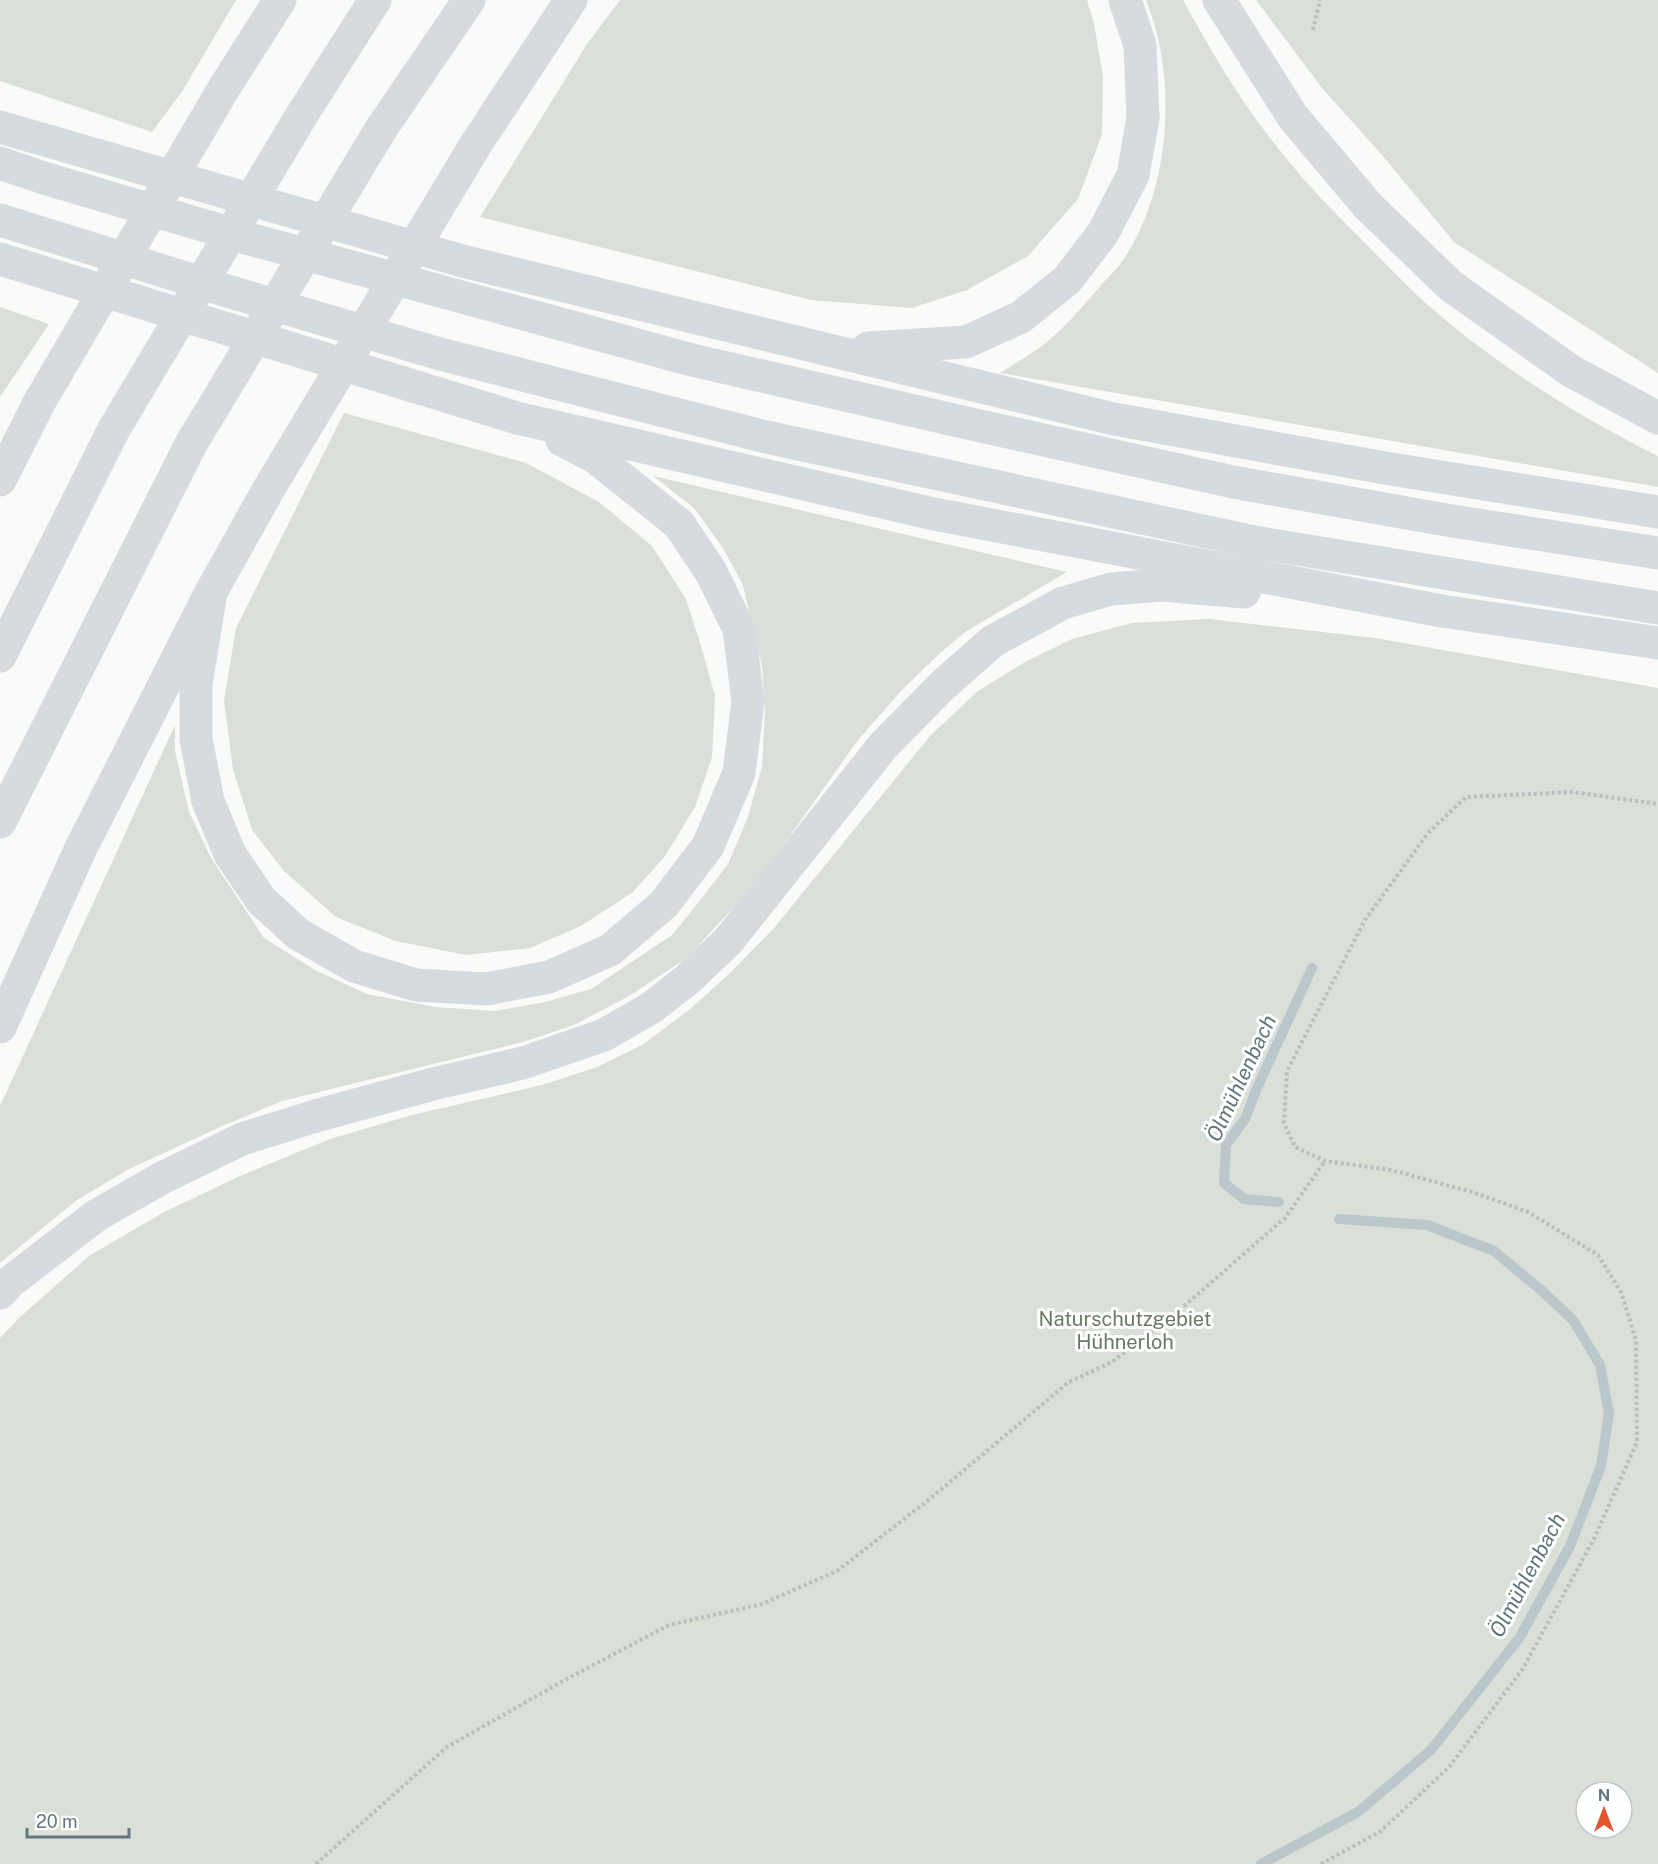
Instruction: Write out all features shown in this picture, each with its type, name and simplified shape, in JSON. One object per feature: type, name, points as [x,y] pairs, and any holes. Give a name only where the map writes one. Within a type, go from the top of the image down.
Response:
[{"type":"highway","points":[[0,480],[40,401],[224,88],[280,0]]},
{"type":"highway","points":[[0,656],[114,429],[303,113],[375,0]]},
{"type":"highway","points":[[0,822],[191,444],[381,129],[469,0]]},
{"type":"highway","points":[[0,1027],[81,848],[212,592],[271,485],[476,144],[571,0]]},
{"type":"highway","points":[[602,294],[874,349],[966,342],[1021,317],[1067,280],[1103,233],[1132,175],[1143,118],[1140,45],[1125,0]]},
{"type":"highway","points":[[1219,0],[1293,117],[1368,206],[1451,286],[1571,371],[1658,418]]},
{"type":"highway","points":[[0,127],[466,262],[1114,419],[1385,468],[1658,512]]},
{"type":"highway","points":[[0,163],[253,240],[692,360],[1233,482],[1658,553]]},
{"type":"highway","points":[[0,220],[440,354],[766,437],[1242,540],[1658,608]]},
{"type":"highway","points":[[8,261],[517,418],[934,514],[1442,611],[1658,643]]},
{"type":"highway","points":[[0,454],[40,401]]},
{"type":"highway","points":[[212,592],[196,684],[196,739],[208,801],[230,854],[261,900],[298,934],[354,966],[416,985],[486,988],[549,977],[610,950],[664,904],[708,846],[739,773],[748,702],[739,629],[711,572],[679,524],[595,457],[517,418]]},
{"type":"highway","points":[[0,1293],[10,1282],[97,1215],[162,1178],[242,1139],[341,1109],[523,1063],[604,1035],[651,1008],[688,979],[728,942],[883,746],[943,685],[993,641],[1064,603],[1111,589],[1162,585],[1442,611]]},
{"type":"path","points":[[1313,30],[1320,0]]},
{"type":"path","points":[[1321,1864],[1382,1831],[1449,1767],[1522,1670],[1594,1539],[1637,1442],[1636,1340],[1621,1292],[1598,1255],[1528,1212],[1472,1192],[1391,1170],[1325,1161],[1295,1147],[1284,1123],[1287,1071],[1365,920],[1428,833],[1466,797],[1573,792],[1658,804]]},
{"type":"path","points":[[316,1864],[447,1747],[563,1681],[669,1625],[762,1604],[837,1571],[926,1502],[1070,1382],[1112,1362],[1183,1307],[1285,1218],[1325,1161]]},
{"type":"green space","points":[[0,0],[236,0],[183,90],[152,132],[0,81]]},
{"type":"green space","points":[[620,0],[1087,0],[1094,24],[1103,76],[1102,134],[1078,199],[1028,256],[967,290],[912,308],[811,300],[480,217],[587,44]]},
{"type":"green space","points":[[1146,0],[1183,0],[1229,79],[1268,135],[1322,199],[1420,298],[1474,343],[1533,385],[1595,423],[1658,456],[1658,487],[1000,373],[1041,347],[1069,322],[1122,262],[1140,230],[1152,199],[1165,132],[1163,64]]},
{"type":"green space","points":[[1256,0],[1658,0],[1658,373],[1454,242],[1382,155],[1322,88]]},
{"type":"green space","points":[[0,307],[49,324],[0,397]]},
{"type":"green space","points":[[344,413],[526,463],[599,502],[652,546],[686,599],[715,696],[712,757],[695,807],[665,856],[633,892],[581,926],[530,948],[466,955],[396,941],[336,917],[284,871],[252,830],[233,769],[224,701],[236,628]]},
{"type":"green space","points":[[653,476],[1067,572],[965,632],[939,654],[901,691],[858,740],[787,840],[743,897],[687,958],[629,996],[574,1025],[523,1042],[282,1101],[220,1127],[129,1169],[77,1200],[0,1263],[0,1106],[175,725],[175,751],[189,812],[211,858],[264,938],[315,970],[367,994],[435,1007],[495,1011],[545,1002],[591,989],[672,935],[728,864],[748,817],[762,766],[765,711],[762,667],[743,585],[723,548],[694,508]]},
{"type":"green space","name":"Naturschutzgebiet Hühnerloh","points":[[1209,619],[1375,638],[1658,688],[1658,1864],[0,1864],[0,1338],[19,1318],[89,1256],[164,1212],[240,1176],[330,1139],[412,1115],[542,1085],[597,1067],[642,1045],[690,1009],[728,975],[774,928],[930,736],[978,691],[1025,662],[1072,639],[1132,623]]},
{"type":"waterway","name":"Ölmühlenbach","points":[[1279,1202],[1244,1199],[1224,1183],[1226,1145],[1245,1119],[1312,968]]},
{"type":"waterway","name":"Ölmühlenbach","points":[[1261,1864],[1358,1812],[1431,1750],[1520,1637],[1570,1546],[1601,1466],[1609,1413],[1600,1365],[1573,1320],[1494,1251],[1427,1225],[1339,1219]]}]
